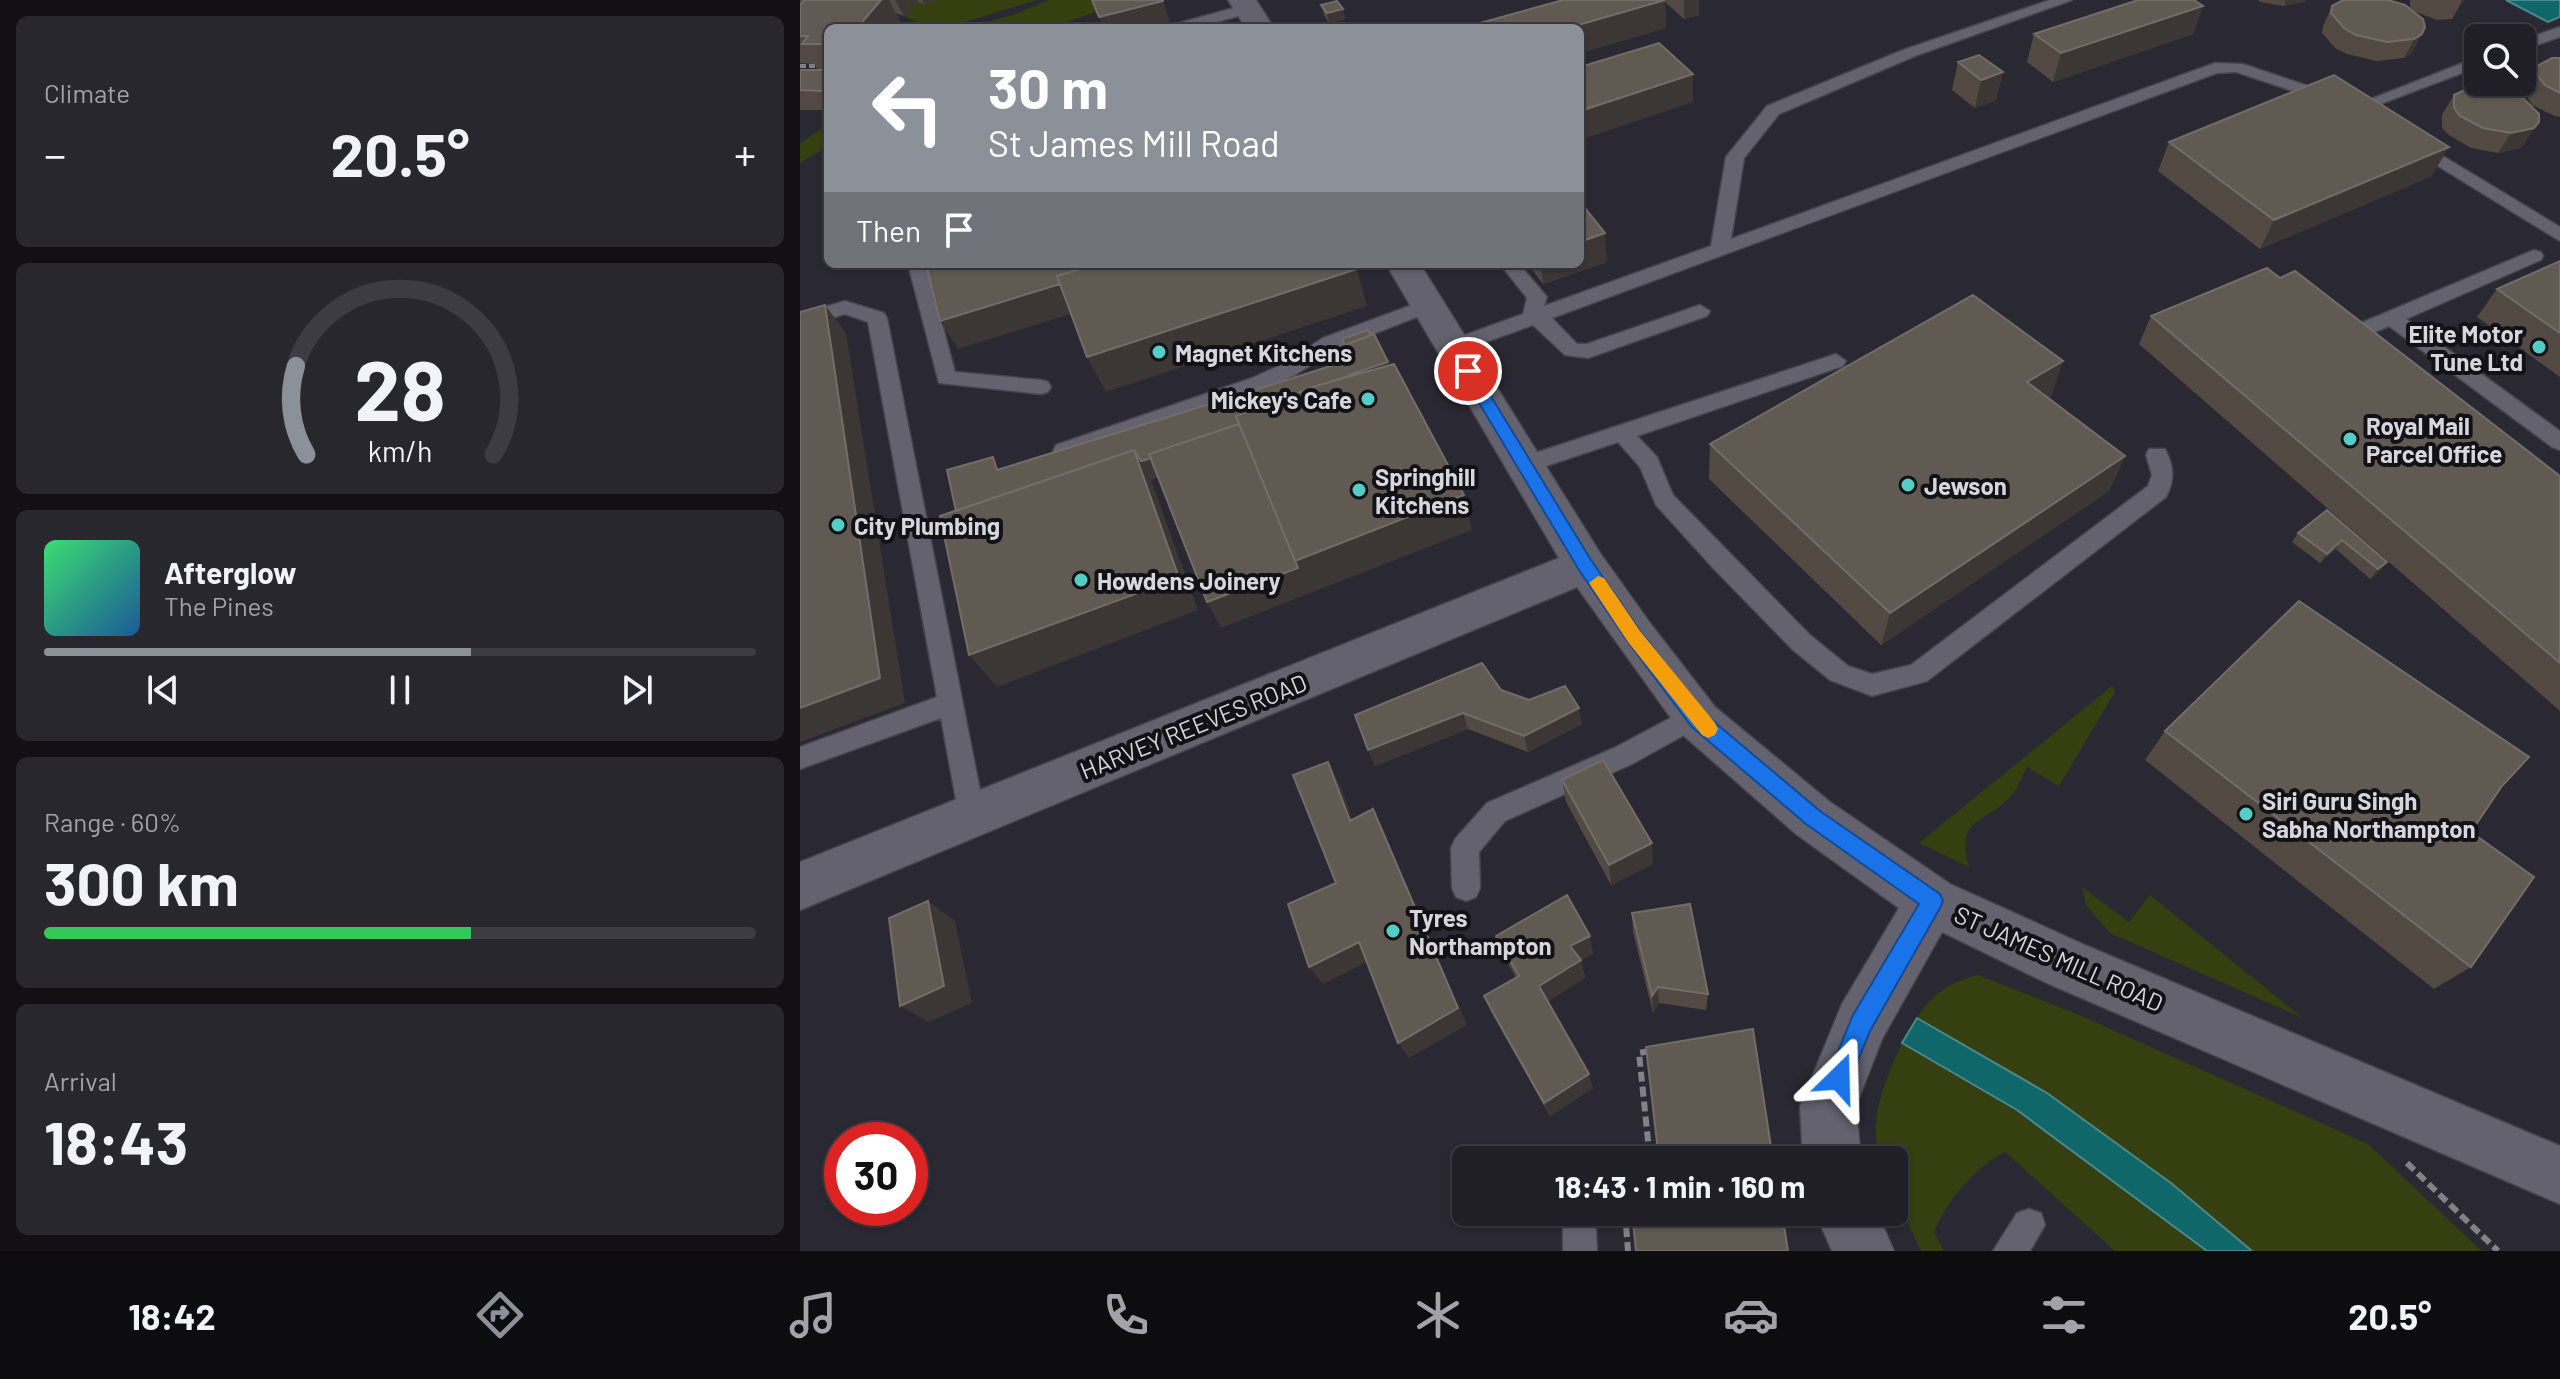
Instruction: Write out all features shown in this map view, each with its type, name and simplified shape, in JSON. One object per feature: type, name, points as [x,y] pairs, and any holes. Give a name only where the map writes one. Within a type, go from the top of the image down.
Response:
[{"type":"street","name":"ST JAMES MILL ROAD","points":[[1405,268],[1585,565],[1695,716],[1813,818],[1932,901],[2068,965],[2560,1175]]},
{"type":"street","name":"HARVEY REEVES ROAD","points":[[800,886],[1585,565]]},
{"type":"street","points":[[1831,1146],[1828,1106],[1861,1023],[1932,901]]},
{"type":"street","points":[[1852,1226],[1864,1251]]},
{"type":"lane","points":[[1720,248],[1735,157],[1773,110],[1894,59],[2065,0]]},
{"type":"lane","points":[[1195,24],[1250,12]]},
{"type":"lane","points":[[2536,40],[2560,32]]},
{"type":"lane","points":[[1453,347],[2215,68],[2237,67],[2356,108],[2560,235]]},
{"type":"lane","points":[[2356,108],[2464,67]]},
{"type":"lane","points":[[2361,331],[2534,256]]},
{"type":"lane","points":[[918,268],[946,378],[1041,387]]},
{"type":"lane","points":[[1512,268],[1537,297],[1532,317]]},
{"type":"lane","points":[[1048,456],[1259,383],[1288,370],[1330,343],[1428,305]]},
{"type":"lane","points":[[801,315],[845,307],[877,318],[972,816]]},
{"type":"lane","points":[[1532,317],[1546,323],[1572,350],[1588,351],[1700,311]]},
{"type":"lane","points":[[2391,318],[2560,442]]},
{"type":"lane","points":[[1525,465],[1836,361]]},
{"type":"lane","points":[[1621,432],[1649,463],[1664,499],[1722,563],[1801,642],[1839,673],[1872,685],[1918,674],[2158,491],[2163,475],[2157,455]]},
{"type":"lane","points":[[800,758],[951,703]]},
{"type":"lane","points":[[1466,888],[1465,848],[1496,812],[1623,756],[1695,716]]},
{"type":"lane","points":[[1579,1226],[1580,1251]]},
{"type":"path","points":[[800,66],[821,66],[814,75]]},
{"type":"path","points":[[1649,1146],[1639,1053],[1666,1048]]},
{"type":"path","points":[[2398,1154],[2498,1251]]},
{"type":"path","points":[[1626,1226],[1628,1251]]},
{"type":"shaded area","points":[[1037,0],[958,24],[921,24],[904,16],[911,12],[904,9],[918,2]]},
{"type":"shaded area","points":[[1049,0],[1101,0],[1092,2],[1096,12],[1061,24],[979,24],[1013,15]]},
{"type":"shaded area","points":[[2506,0],[2560,0],[2560,17],[2548,22]]},
{"type":"shaded area","points":[[824,127],[824,148],[800,163],[800,143]]},
{"type":"shaded area","points":[[2112,686],[2115,692],[2059,786],[2027,767],[2012,795],[1970,829],[1966,838],[1969,867],[1919,843]]},
{"type":"shaded area","points":[[2082,887],[2129,922],[2150,895],[2303,1018],[2110,933],[2086,905]]},
{"type":"shaded area","points":[[1978,975],[2077,1014],[2368,1144],[2482,1251],[2252,1251],[2171,1183],[2047,1093],[1917,1018],[1943,990]]},
{"type":"shaded area","points":[[1917,1018],[2047,1093],[2171,1183],[2252,1251],[2207,1251],[2017,1110],[1902,1043]]},
{"type":"shaded area","points":[[1902,1043],[2017,1110],[2207,1251],[2115,1251],[2005,1152],[1983,1166],[1946,1209],[1934,1232],[1944,1251],[1921,1251],[1908,1223],[1908,1146],[1877,1145],[1877,1115]]},
{"type":"building","points":[[805,0],[881,0],[860,24],[824,24],[824,44],[802,44],[808,36],[800,36],[800,5]]},
{"type":"building","points":[[1092,0],[1163,0],[1163,1],[1099,17]]},
{"type":"building","points":[[1563,0],[1665,0],[1582,24],[1476,24]]},
{"type":"building","points":[[2138,0],[2194,0],[2203,6],[2061,53],[2034,34]]},
{"type":"building","points":[[2343,0],[2388,0],[2405,5],[2423,19],[2425,27],[2422,34],[2414,39],[2387,42],[2356,35],[2344,28],[2331,13],[2332,6]]},
{"type":"building","points":[[1337,1],[1343,9],[1327,13],[1321,5]]},
{"type":"building","points":[[1659,43],[1693,74],[1584,110],[1584,66]]},
{"type":"building","points":[[1979,55],[2003,72],[1981,80],[1958,62]]},
{"type":"building","points":[[2552,58],[2560,58],[2560,93],[2545,85],[2536,73],[2537,66]]},
{"type":"building","points":[[800,70],[824,70],[822,91],[800,90]]},
{"type":"building","points":[[2334,75],[2449,147],[2274,220],[2169,142]]},
{"type":"building","points":[[2464,90],[2464,96],[2516,96],[2524,99],[2539,114],[2539,122],[2534,128],[2511,133],[2483,128],[2460,116],[2454,108],[2454,95]]},
{"type":"building","points":[[1584,207],[1605,233],[1584,241]]},
{"type":"building","points":[[2560,261],[2560,333],[2497,289]]},
{"type":"building","points":[[927,268],[1084,268],[1057,276],[1060,284],[940,321]]},
{"type":"building","points":[[1084,268],[1357,269],[1087,357],[1057,276]]},
{"type":"building","name":"Royal Mail Parcel Office","points":[[2267,268],[2280,278],[2295,271],[2560,476],[2560,663],[2151,316]]},
{"type":"building","name":"Jewson","points":[[1973,295],[2063,361],[2027,382],[2125,456],[1890,613],[1710,444]]},
{"type":"building","name":"City Plumbing","points":[[825,305],[880,678],[800,708],[800,312]]},
{"type":"building","points":[[1367,330],[1371,335],[1345,345],[1342,339]]},
{"type":"building","points":[[1374,334],[1388,362],[1236,416],[1239,424],[1149,454],[1151,458],[1141,461],[1134,450],[956,511],[947,470],[993,457],[997,470],[1340,363],[1332,350]]},
{"type":"building","name":"Springhill Kitchens","points":[[1394,364],[1464,495],[1295,561],[1236,416],[1316,386]]},
{"type":"building","points":[[1239,424],[1298,568],[1207,602],[1149,454]]},
{"type":"building","name":"Howdens Joinery","points":[[1134,450],[1179,578],[969,655],[940,516]]},
{"type":"building","points":[[2327,510],[2387,562],[2378,569],[2342,540],[2327,554],[2298,533]]},
{"type":"building","points":[[2299,601],[2529,757],[2502,786],[2471,832],[2534,877],[2471,967],[2165,731]]},
{"type":"building","points":[[1482,663],[1501,690],[1529,700],[1565,686],[1579,708],[1524,736],[1463,713],[1368,750],[1355,715]]},
{"type":"building","points":[[1603,760],[1652,843],[1609,865],[1562,780]]},
{"type":"building","name":"Tyres Northampton","points":[[1328,762],[1350,821],[1373,809],[1458,1008],[1398,1043],[1359,942],[1309,967],[1288,904],[1336,883],[1293,775]]},
{"type":"building","points":[[1567,895],[1590,936],[1570,946],[1581,960],[1539,986],[1589,1074],[1544,1103],[1484,996],[1519,976],[1496,936]]},
{"type":"building","points":[[928,901],[944,986],[900,1006],[889,918]]},
{"type":"building","points":[[1690,904],[1708,994],[1658,987],[1652,996],[1632,913]]},
{"type":"building","points":[[1753,1029],[1771,1146],[1657,1146],[1646,1047]]},
{"type":"building","points":[[1633,1226],[1784,1226],[1788,1251],[1636,1251]]},
{"type":"slow traffic","points":[[1598,583],[1634,636],[1708,729]]},
{"type":"place","name":"Elite Motor Tune Ltd","points":[[2539,347]]},
{"type":"place","name":"Magnet Kitchens","points":[[1159,352]]},
{"type":"place","name":"Mickey's Cafe","points":[[1368,399]]},
{"type":"place","name":"Royal Mail Parcel Office","points":[[2350,439]]},
{"type":"place","name":"Jewson","points":[[1908,485]]},
{"type":"place","name":"Springhill Kitchens","points":[[1359,490]]},
{"type":"place","name":"City Plumbing","points":[[838,525]]},
{"type":"place","name":"Howdens Joinery","points":[[1081,580]]},
{"type":"place","name":"Siri Guru Singh Sabha Northampton","points":[[2246,814]]},
{"type":"place","name":"Tyres Northampton","points":[[1393,931]]},
{"type":"route","points":[[1468,371],[1585,565],[1699,721],[1813,818],[1932,901],[1861,1023],[1839,1078]]}]
